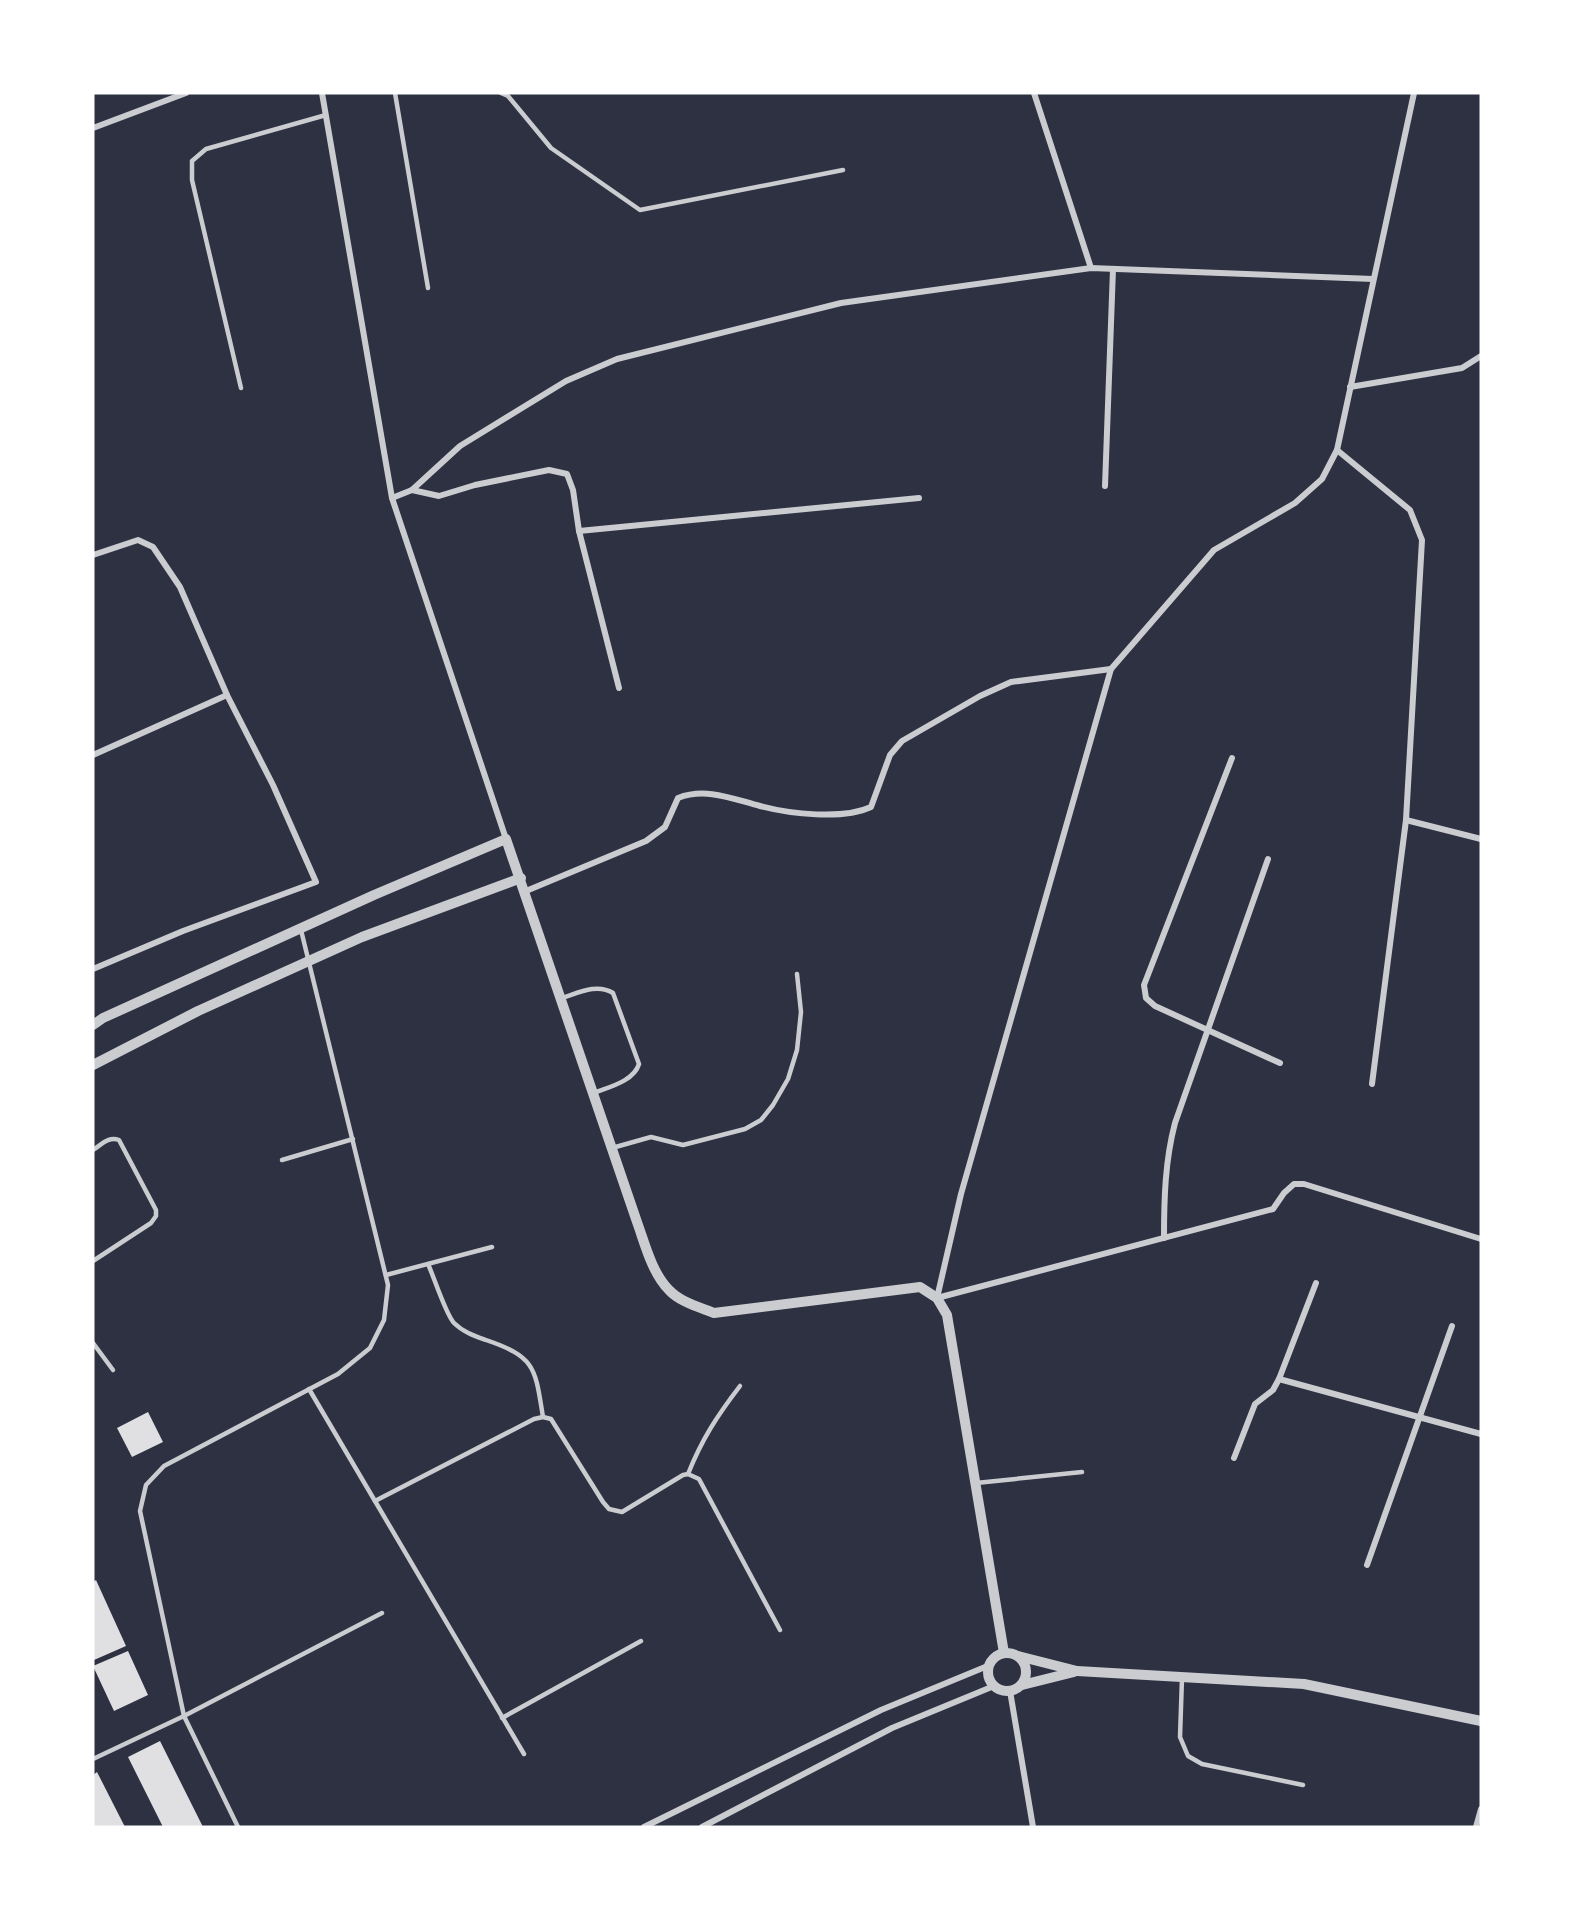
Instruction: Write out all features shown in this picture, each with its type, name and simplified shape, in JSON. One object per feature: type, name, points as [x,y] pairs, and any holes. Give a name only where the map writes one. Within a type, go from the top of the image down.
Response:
[{"type":"street","points":[[93,128],[186,93]]},
{"type":"street","points":[[322,93],[392,498],[637,1222],[659,1275],[669,1290],[689,1304],[714,1313],[920,1287],[937,1298],[947,1315],[1004,1653]]},
{"type":"street","points":[[1034,93],[1091,268]]},
{"type":"street","points":[[937,1298],[960,1194],[1111,669],[1214,550],[1295,503],[1322,478],[1337,450],[1414,93]]},
{"type":"street","points":[[392,498],[412,490],[460,446],[566,381],[617,360],[841,303],[1091,268],[1373,279]]},
{"type":"street","points":[[1106,486],[1113,269]]},
{"type":"street","points":[[1350,387],[1462,368],[1481,356]]},
{"type":"street","points":[[1337,450],[1410,510],[1422,540],[1406,820],[1372,1084]]},
{"type":"street","points":[[412,490],[439,496],[475,485],[549,470],[567,474],[573,490],[579,531],[618,688]]},
{"type":"street","points":[[579,531],[919,498]]},
{"type":"street","points":[[93,555],[138,540],[153,547],[180,587],[227,695],[273,785],[316,882],[183,931],[93,969]]},
{"type":"street","points":[[526,891],[646,841],[665,827],[678,798],[688,794],[713,793],[764,807],[834,816],[862,811],[871,807],[890,755],[902,741],[980,696],[1011,682],[1111,669]]},
{"type":"street","points":[[93,755],[227,695]]},
{"type":"street","points":[[1232,758],[1144,985],[1146,998],[1155,1006],[1280,1063]]},
{"type":"street","points":[[1406,820],[1481,839]]},
{"type":"street","points":[[93,1024],[506,839]]},
{"type":"street","points":[[1164,1238],[1165,1183],[1168,1152],[1175,1123],[1268,859]]},
{"type":"street","points":[[93,1065],[198,1011],[362,937],[521,878]]},
{"type":"street","points":[[937,1298],[1273,1209],[1284,1193],[1294,1184],[1304,1184],[1481,1239]]},
{"type":"street","points":[[1234,1458],[1255,1404],[1273,1390],[1279,1379],[1316,1283]]},
{"type":"street","points":[[1367,1565],[1452,1326]]},
{"type":"street","points":[[1279,1379],[1481,1434]]},
{"type":"street","points":[[644,1827],[881,1710],[990,1665],[998,1655],[1004,1653],[1077,1671],[1304,1684],[1481,1721]]},
{"type":"street","points":[[1018,1656],[1026,1672],[1022,1685]]},
{"type":"street","points":[[990,1665],[989,1676],[994,1686],[1004,1691],[1077,1671]]},
{"type":"street","points":[[702,1827],[892,1728],[994,1686]]},
{"type":"street","points":[[1010,1691],[1033,1827]]},
{"type":"street","points":[[1476,1827],[1481,1809]]},
{"type":"lane","points":[[395,93],[428,288]]},
{"type":"lane","points":[[501,93],[508,96],[551,148],[640,210],[843,170]]},
{"type":"lane","points":[[241,388],[192,180],[192,161],[206,149],[326,115]]},
{"type":"lane","points":[[238,1827],[184,1716],[140,1511],[146,1485],[164,1466],[338,1374],[370,1348],[384,1320],[388,1285],[386,1275],[301,929]]},
{"type":"lane","points":[[612,1148],[651,1137],[683,1145],[745,1129],[761,1120],[788,1079],[797,1050],[801,1012],[797,975]]},
{"type":"lane","points":[[561,998],[598,987],[606,988],[613,993],[639,1064],[632,1076],[594,1094]]},
{"type":"lane","points":[[93,1150],[107,1140],[114,1138],[119,1140],[156,1210],[156,1216],[151,1223],[93,1262]]},
{"type":"lane","points":[[282,1160],[353,1139]]},
{"type":"lane","points":[[386,1275],[492,1247]]},
{"type":"lane","points":[[428,1264],[452,1322],[470,1334],[522,1355],[536,1373],[543,1417]]},
{"type":"lane","points":[[93,1343],[113,1370]]},
{"type":"lane","points":[[688,1474],[700,1444],[715,1419],[740,1386]]},
{"type":"lane","points":[[309,1389],[524,1754]]},
{"type":"lane","points":[[375,1501],[534,1419],[543,1417],[551,1419],[609,1509],[622,1512],[678,1477],[688,1474],[699,1479],[780,1630]]},
{"type":"lane","points":[[976,1483],[1082,1472]]},
{"type":"lane","points":[[93,1759],[184,1716],[382,1613]]},
{"type":"lane","points":[[502,1718],[641,1641]]},
{"type":"lane","points":[[1182,1676],[1180,1737],[1188,1756],[1202,1764],[1304,1785]]},
{"type":"building","points":[[148,1412],[163,1442],[132,1457],[117,1428]]},
{"type":"building","points":[[96,1580],[126,1646],[94,1660],[93,1582]]},
{"type":"building","points":[[128,1651],[148,1695],[114,1711],[93,1666]]},
{"type":"building","points":[[160,1741],[203,1827],[163,1827],[128,1757]]},
{"type":"building","points":[[97,1772],[125,1827],[93,1827],[93,1775]]}]
